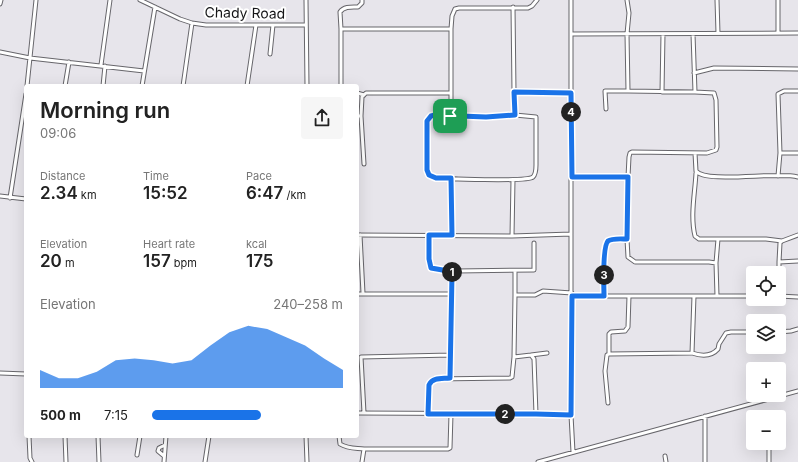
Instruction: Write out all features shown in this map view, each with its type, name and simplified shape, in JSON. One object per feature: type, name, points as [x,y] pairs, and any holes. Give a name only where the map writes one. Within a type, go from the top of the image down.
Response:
[{"type":"street","points":[[27,84],[36,0]]},
{"type":"street","points":[[101,65],[110,0]]},
{"type":"street","name":"Chady Road","points":[[140,0],[192,23],[206,25],[306,25]]},
{"type":"street","points":[[306,0],[307,84]]},
{"type":"street","points":[[341,84],[340,12],[344,8],[358,7],[362,3],[362,0]]},
{"type":"street","points":[[450,116],[451,29],[453,12],[459,8],[528,8],[537,0]]},
{"type":"street","points":[[572,0],[571,415],[573,452]]},
{"type":"street","points":[[628,0],[628,91]]},
{"type":"street","points":[[717,0],[718,34]]},
{"type":"street","points":[[778,0],[778,33]]},
{"type":"street","points":[[142,84],[155,7]]},
{"type":"street","points":[[513,7],[515,115]]},
{"type":"street","points":[[183,84],[192,23]]},
{"type":"street","points":[[247,84],[256,25]]},
{"type":"street","points":[[270,54],[273,25]]},
{"type":"street","points":[[341,29],[451,29]]},
{"type":"street","points":[[571,34],[798,33]]},
{"type":"street","points":[[662,92],[663,34]]},
{"type":"street","points":[[693,34],[695,92]]},
{"type":"street","points":[[0,52],[30,58],[144,71]]},
{"type":"street","points":[[65,84],[69,62]]},
{"type":"street","points":[[103,84],[105,66]]},
{"type":"street","points":[[694,73],[714,68],[798,69]]},
{"type":"street","points":[[606,109],[605,91],[711,92],[715,96],[716,150],[713,152],[695,153],[630,153],[628,157],[627,239],[628,257],[636,262],[716,263]]},
{"type":"street","points":[[778,176],[780,153],[778,94],[784,91],[798,91]]},
{"type":"street","points":[[514,92],[571,93]]},
{"type":"street","points":[[359,94],[364,95],[366,93],[450,93]]},
{"type":"street","points":[[364,95],[362,97],[359,116],[364,164]]},
{"type":"street","points":[[10,198],[24,107]]},
{"type":"street","points":[[435,115],[450,116],[534,116],[537,119],[536,165],[533,176],[513,180],[436,178],[429,175],[427,156],[428,118],[435,115]]},
{"type":"street","points":[[695,153],[695,236],[699,239],[766,239],[782,241],[798,235]]},
{"type":"street","points":[[780,153],[798,153]]},
{"type":"street","points":[[696,172],[701,175],[730,177],[798,177]]},
{"type":"street","points":[[572,177],[628,177]]},
{"type":"street","points":[[451,178],[452,235]]},
{"type":"street","points":[[512,236],[513,180]]},
{"type":"street","points":[[0,196],[24,199]]},
{"type":"street","points":[[359,235],[512,236],[571,234]]},
{"type":"street","points":[[429,235],[429,259],[431,268],[454,272],[534,270],[534,243]]},
{"type":"street","points":[[604,296],[606,245],[612,239],[627,239]]},
{"type":"street","points":[[717,296],[716,263],[718,239]]},
{"type":"street","points":[[779,266],[779,246],[782,241]]},
{"type":"street","points":[[359,247],[363,293]]},
{"type":"street","points":[[779,262],[798,261]]},
{"type":"street","points":[[428,414],[429,385],[434,379],[510,378],[513,375],[515,271]]},
{"type":"street","points":[[450,378],[451,294],[452,275],[454,272]]},
{"type":"street","points":[[515,296],[535,295],[543,291],[572,295],[604,296],[746,296]]},
{"type":"street","points":[[359,294],[451,294]]},
{"type":"street","points":[[608,403],[605,371],[607,355],[609,354],[609,333],[625,331],[628,327],[629,296]]},
{"type":"street","points":[[692,353],[694,296]]},
{"type":"street","points":[[786,296],[798,297]]},
{"type":"street","points":[[786,331],[798,329]]},
{"type":"street","points":[[609,354],[692,353],[709,355],[715,352],[726,334],[731,332],[746,332]]},
{"type":"street","points":[[514,357],[547,353]]},
{"type":"street","points":[[364,413],[361,356],[451,355]]},
{"type":"street","points":[[531,355],[534,359],[536,414]]},
{"type":"street","points":[[0,373],[24,374]]},
{"type":"street","points":[[538,462],[798,391]]},
{"type":"street","points":[[359,413],[571,415]]},
{"type":"street","points":[[339,438],[340,444],[347,448],[448,449],[451,445],[451,414]]},
{"type":"street","points":[[705,416],[705,462]]},
{"type":"street","points":[[29,438],[30,458],[32,462]]},
{"type":"street","points":[[65,438],[66,462]]},
{"type":"street","points":[[98,438],[99,462]]},
{"type":"street","points":[[137,456],[140,438]]},
{"type":"street","points":[[164,462],[166,438]]},
{"type":"street","points":[[205,462],[209,438]]},
{"type":"street","points":[[306,438],[307,462]]},
{"type":"street","points":[[164,456],[158,451],[165,445]]},
{"type":"street","points":[[362,462],[364,449]]},
{"type":"street","points":[[769,450],[769,462]]},
{"type":"street","points":[[665,456],[666,462]]},
{"type":"route","points":[[514,92],[571,93],[572,177],[628,177],[627,239],[612,239],[606,245],[604,296],[572,296],[571,415],[428,414],[429,385],[434,379],[450,378],[451,294],[452,275],[454,272],[431,268],[429,259],[429,235],[452,235],[452,200],[450,190],[451,178],[432,177],[429,175],[427,170],[427,121],[428,118],[435,115],[450,116],[486,117],[515,115],[514,92]]}]
